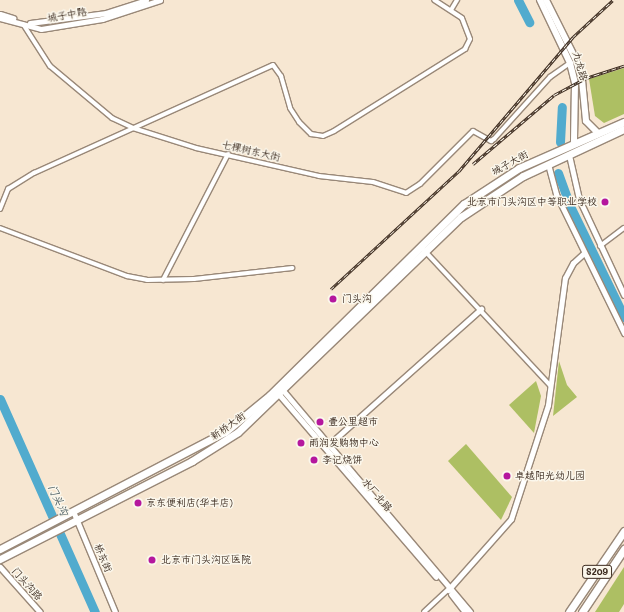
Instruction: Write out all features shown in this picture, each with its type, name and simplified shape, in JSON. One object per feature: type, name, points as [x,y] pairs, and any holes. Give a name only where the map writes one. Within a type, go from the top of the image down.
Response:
[{"type":"main road","name":"九龙路","points":[[540,0],[570,63],[577,103],[574,143]]},
{"type":"main road","name":"九龙路","points":[[546,0],[576,60],[582,80],[586,121],[598,133]]},
{"type":"main road","name":"城子大街","points":[[422,248],[487,188],[574,143],[624,122]]},
{"type":"main road","name":"城子大街","points":[[422,248],[491,194],[548,164],[624,129]]},
{"type":"main road","name":"新桥大街","points":[[0,559],[223,443],[279,390],[422,248]]},
{"type":"main road","name":"新桥大街","points":[[0,548],[212,440],[250,414],[279,390]]},
{"type":"main road","name":"S209","points":[[569,612],[624,531]]},
{"type":"main road","name":"S209","points":[[582,612],[624,549]]},
{"type":"street","name":"城子中路","points":[[0,14],[24,24],[36,25],[78,19],[146,0]]},
{"type":"street","name":"城子中路","points":[[0,18],[41,29],[102,19],[160,0]]},
{"type":"street","points":[[0,209],[8,190],[18,182],[272,65],[281,76],[290,108],[299,122],[311,134],[323,136],[465,49],[470,39],[468,28],[462,18],[434,0]]},
{"type":"street","points":[[451,10],[457,0]]},
{"type":"street","name":"七棵树东大街","points":[[24,24],[50,66],[112,118],[133,128],[228,154],[319,176],[373,182],[406,193],[420,184],[473,132],[491,140],[494,139],[550,77],[570,63]]},
{"type":"street","points":[[163,280],[228,154]]},
{"type":"street","points":[[569,155],[574,187],[624,295]]},
{"type":"street","points":[[548,164],[556,194],[624,333]]},
{"type":"street","points":[[0,228],[127,276],[163,280],[292,268]]},
{"type":"street","points":[[600,246],[624,228]]},
{"type":"street","points":[[422,248],[481,309],[550,385]]},
{"type":"street","points":[[424,612],[449,589],[511,519],[542,426],[550,385],[565,278],[573,263],[584,253]]},
{"type":"street","points":[[327,446],[481,309]]},
{"type":"street","name":"水厂北路","points":[[279,390],[449,589],[465,612]]},
{"type":"street","name":"桥东街","points":[[73,511],[115,612]]},
{"type":"street","name":"门头沟路","points":[[0,567],[40,612]]},
{"type":"street","points":[[449,589],[470,612]]},
{"type":"green space","points":[[624,68],[624,114],[604,123],[595,116],[589,79]]},
{"type":"green space","points":[[559,361],[567,385],[577,397],[553,416]]},
{"type":"green space","points":[[536,381],[541,396],[534,433],[509,405]]},
{"type":"green space","points":[[466,444],[512,497],[501,520],[448,461]]},
{"type":"green space","points":[[624,567],[624,604],[619,612],[595,612]]},
{"type":"waterway","points":[[518,0],[529,22]]},
{"type":"waterway","points":[[560,142],[562,107]]},
{"type":"waterway","points":[[558,173],[569,204],[624,317]]},
{"type":"waterway","name":"门头沟","points":[[0,399],[95,612]]},
{"type":"railway","points":[[331,289],[459,171],[573,37],[613,0]]},
{"type":"railway","points":[[473,164],[554,95],[586,78],[624,66]]},
{"type":"place","name":"北京市门头沟区中等职业学校","points":[[605,202]]},
{"type":"place","name":"门头沟","points":[[333,299]]},
{"type":"place","name":"壹公里超市","points":[[320,422]]},
{"type":"place","name":"雨润发购物中心","points":[[301,443]]},
{"type":"place","name":"李记烧饼","points":[[314,460]]},
{"type":"place","name":"卓越阳光幼儿园","points":[[507,476]]},
{"type":"place","name":"京东便利店(华丰店)","points":[[138,503]]},
{"type":"place","name":"北京市门头沟区医院","points":[[152,560]]}]
